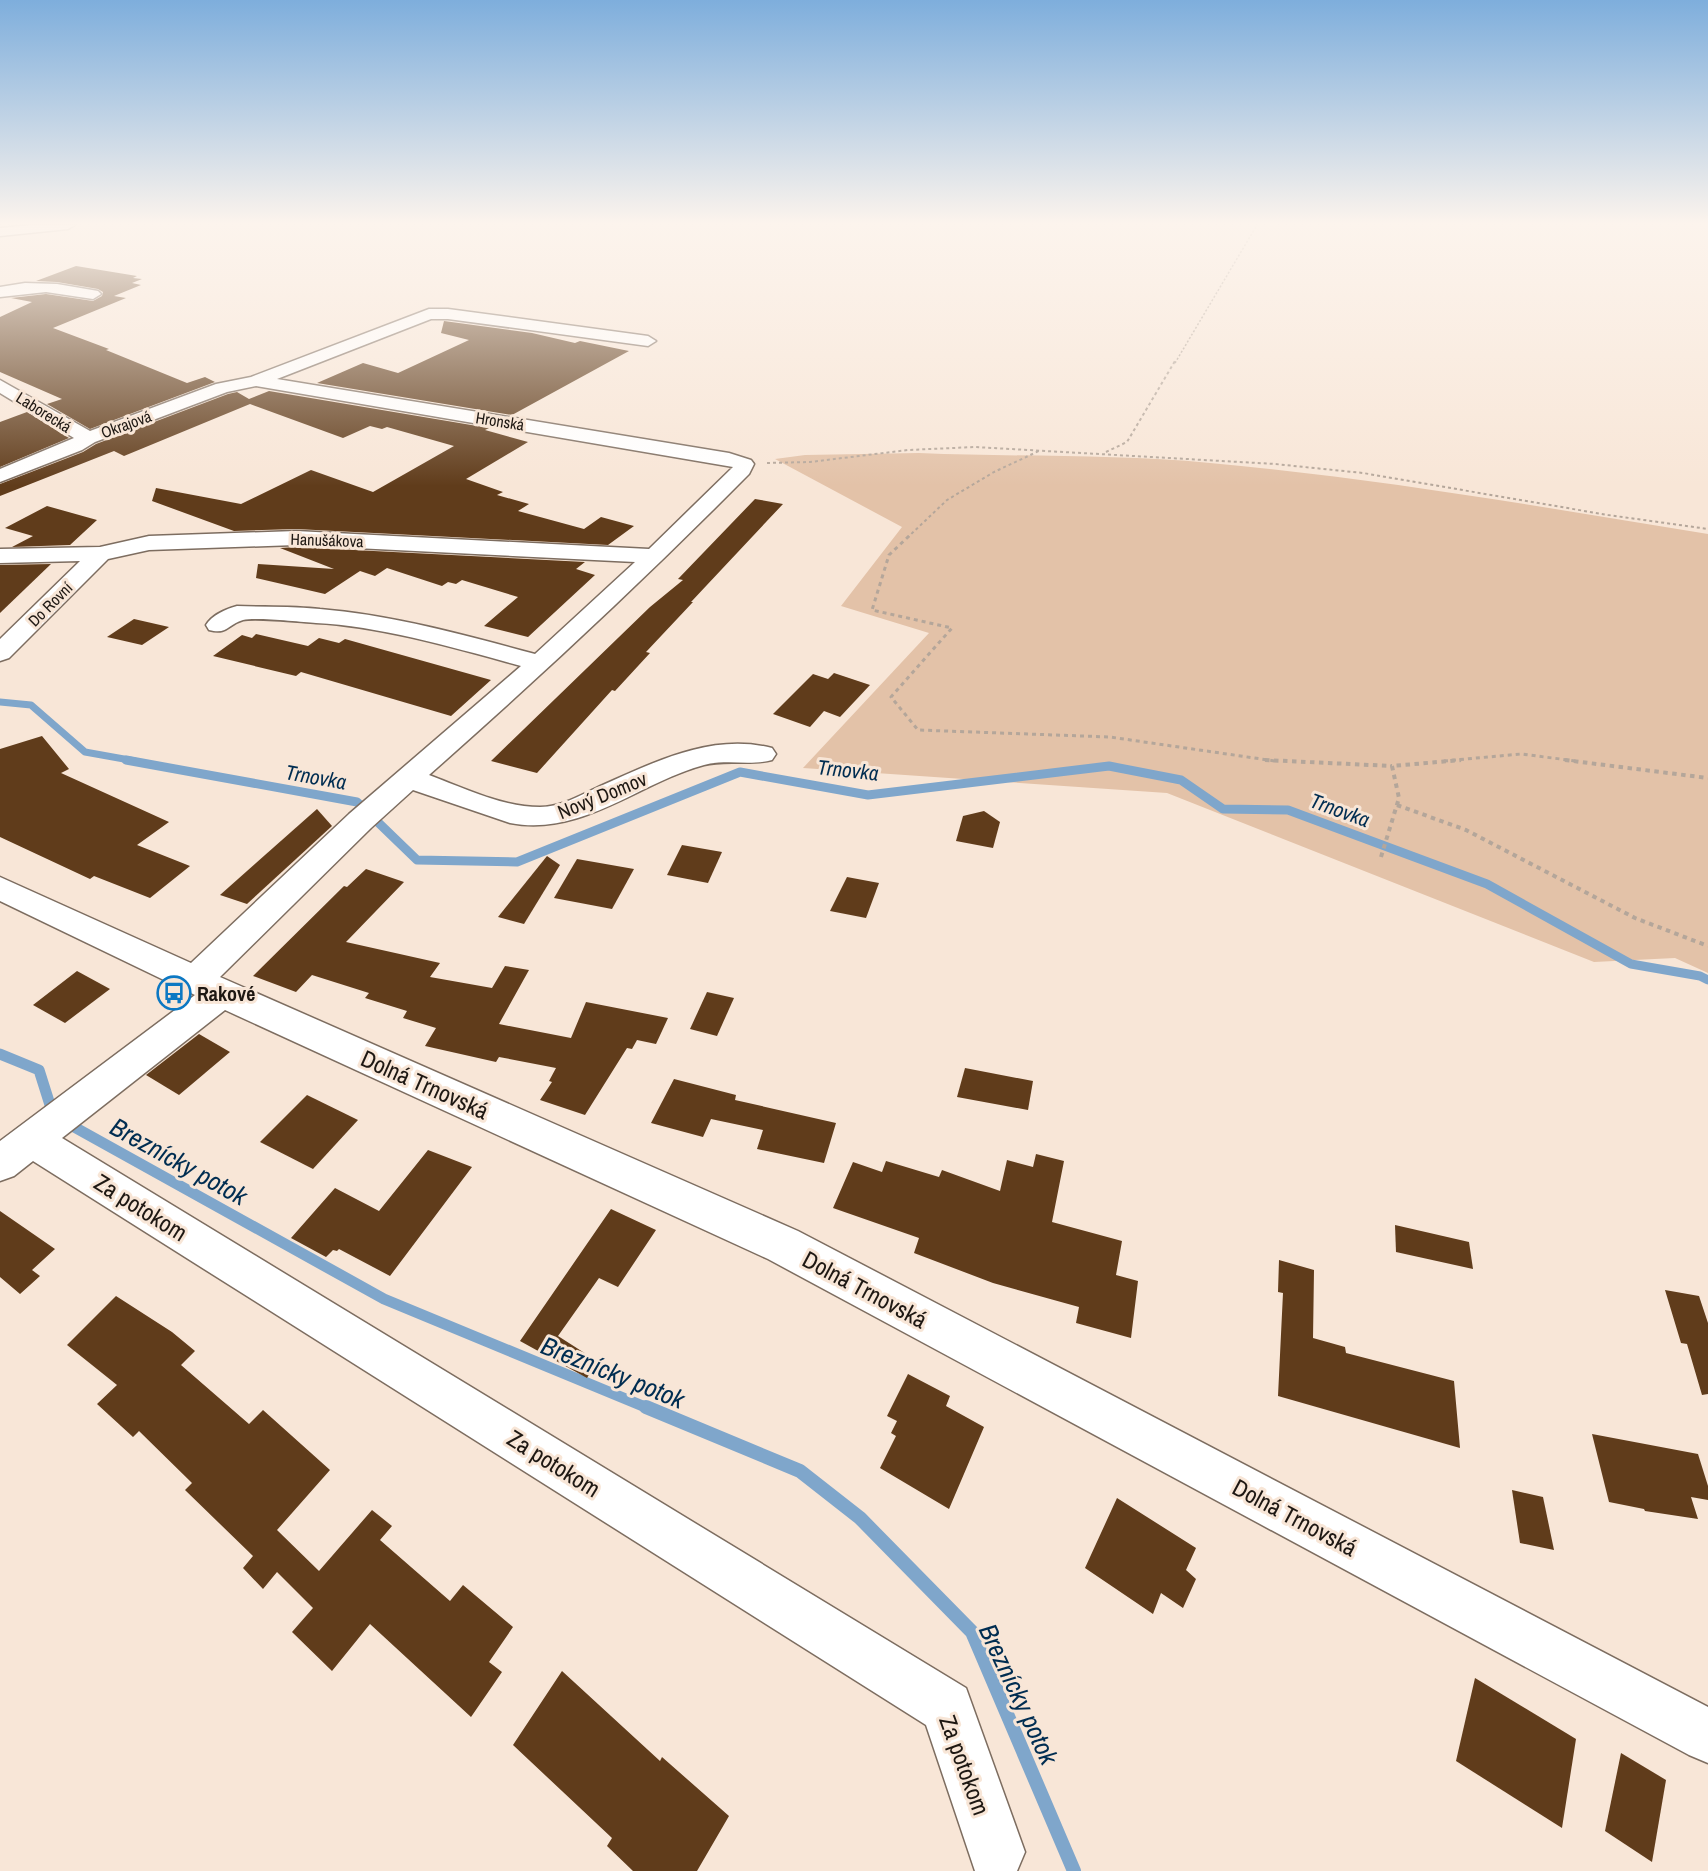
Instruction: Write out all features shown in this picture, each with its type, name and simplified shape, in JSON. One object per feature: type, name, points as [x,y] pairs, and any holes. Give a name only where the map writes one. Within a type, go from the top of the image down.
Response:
[{"type":"street","points":[[256,381],[429,314],[448,314],[648,341]]},
{"type":"street","name":"Okrajová","points":[[0,476],[75,446],[88,438],[222,388],[256,381]]},
{"type":"street","name":"Hronská","points":[[256,381],[729,459],[744,464]]},
{"type":"street","name":"Laborecká","points":[[0,385],[88,438]]},
{"type":"street","points":[[37,1134],[156,1046],[208,986],[368,813],[540,663],[655,556],[742,470],[744,464]]},
{"type":"street","name":"Hanušákova","points":[[0,556],[100,554],[149,543],[296,538],[655,556]]},
{"type":"street","name":"Do Rovní","points":[[0,653],[100,554]]},
{"type":"street","points":[[218,625],[237,613],[364,622],[470,644],[540,663]]},
{"type":"street","name":"Nový Domov","points":[[408,778],[499,810],[537,817],[555,816],[657,773],[702,757],[729,752],[762,754]]},
{"type":"street","name":"Dolná Trnovská","points":[[0,888],[208,986],[783,1245],[1708,1736]]},
{"type":"street","name":"Za potokom","points":[[37,1134],[946,1707],[996,1852]]},
{"type":"path","points":[[1100,453],[1111,451],[1127,442],[1205,312]]},
{"type":"path","points":[[744,464],[810,462],[908,450],[975,447],[1275,464],[1364,473],[1608,515],[1708,529]]},
{"type":"path","points":[[1042,450],[994,472],[947,501],[889,555],[872,610],[952,628],[891,697],[918,730],[1110,736],[1281,762],[1392,766],[1521,754],[1708,778]]},
{"type":"path","points":[[1381,858],[1399,798],[1392,766]]},
{"type":"path","points":[[1397,806],[1466,830],[1635,918],[1708,945]]},
{"type":"shaded area","points":[[919,453],[1137,458],[1273,469],[1459,494],[1708,534],[1708,973],[1675,958],[1594,962],[1167,793],[803,768],[929,633],[841,606],[902,527],[775,459],[805,455]]},
{"type":"building","points":[[10,312],[91,312],[53,328],[109,349],[106,350],[187,383],[205,377],[215,382],[90,429],[47,404],[62,399],[0,372],[0,317]]},
{"type":"building","points":[[444,321],[532,333],[575,343],[580,341],[629,351],[512,415],[317,383],[363,363],[398,373],[469,340],[441,333]]},
{"type":"building","points":[[269,391],[489,428],[485,430],[528,442],[466,479],[503,492],[497,495],[529,504],[518,511],[584,529],[601,517],[634,526],[608,545],[296,529],[234,531],[152,501],[156,488],[241,504],[311,470],[373,492],[454,446],[387,427],[382,429],[370,426],[343,438],[250,404],[124,456],[114,451],[0,496],[0,484],[83,452],[96,444],[228,394],[237,392],[249,399]]},
{"type":"building","points":[[27,412],[69,438],[0,467],[0,422]]},
{"type":"building","points":[[755,499],[783,504],[646,652],[650,653],[615,691],[612,690],[537,773],[491,761],[650,607],[683,580],[678,579]]},
{"type":"building","points":[[47,506],[97,520],[70,545],[12,547],[33,536],[5,528]]},
{"type":"building","points":[[280,548],[585,562],[576,569],[595,575],[528,637],[484,626],[518,597],[462,580],[456,584],[448,582],[442,586],[387,568],[375,576],[360,571],[325,594],[256,578],[258,564],[334,569]]},
{"type":"building","points":[[51,564],[0,613],[0,565]]},
{"type":"building","points":[[134,619],[169,627],[142,645],[107,637]]},
{"type":"building","points":[[256,634],[308,646],[319,638],[339,643],[345,639],[491,680],[451,716],[301,672],[296,676],[213,656],[242,635],[252,638]]},
{"type":"building","points":[[834,673],[870,685],[840,717],[824,711],[810,727],[773,714],[813,674],[828,679]]},
{"type":"building","points":[[42,736],[69,769],[61,773],[169,822],[137,845],[190,866],[150,898],[94,876],[90,879],[0,837],[0,749]]},
{"type":"building","points":[[317,809],[332,826],[247,904],[220,895]]},
{"type":"building","points":[[984,811],[1000,822],[993,848],[956,841],[963,816]]},
{"type":"building","points":[[682,845],[722,852],[708,883],[667,875]]},
{"type":"building","points":[[547,856],[560,865],[524,924],[498,917]]},
{"type":"building","points":[[577,859],[634,869],[612,909],[554,898]]},
{"type":"building","points":[[366,869],[404,882],[346,942],[440,963],[430,977],[492,988],[505,966],[529,970],[499,1024],[571,1038],[586,1002],[668,1018],[656,1044],[637,1040],[632,1049],[627,1048],[585,1115],[540,1100],[552,1082],[549,1081],[556,1068],[499,1057],[496,1062],[425,1046],[436,1028],[403,1018],[407,1011],[365,998],[369,993],[312,975],[296,992],[253,976],[344,886],[347,887]]},
{"type":"building","points":[[847,877],[879,883],[866,918],[830,911]]},
{"type":"building","points":[[77,971],[110,989],[65,1023],[33,1005]]},
{"type":"building","points":[[707,992],[734,998],[717,1036],[690,1029]]},
{"type":"building","points":[[199,1034],[230,1052],[179,1095],[146,1075]]},
{"type":"building","points":[[965,1068],[1033,1081],[1028,1110],[957,1097]]},
{"type":"building","points":[[674,1079],[736,1095],[735,1100],[836,1123],[824,1163],[757,1149],[763,1130],[711,1119],[703,1137],[651,1123]]},
{"type":"building","points":[[307,1095],[358,1120],[313,1169],[260,1142]]},
{"type":"building","points":[[428,1150],[472,1167],[390,1276],[339,1249],[333,1250],[326,1257],[291,1238],[335,1188],[379,1211]]},
{"type":"building","points":[[1036,1154],[1064,1161],[1052,1222],[1122,1241],[1116,1275],[1138,1281],[1131,1338],[1076,1323],[1079,1307],[993,1283],[914,1253],[919,1238],[833,1208],[853,1162],[882,1172],[886,1161],[939,1177],[942,1170],[1000,1191],[1007,1160],[1033,1167]]},
{"type":"building","points":[[611,1209],[656,1230],[618,1287],[599,1278],[558,1336],[597,1361],[587,1378],[520,1341]]},
{"type":"building","points":[[0,1211],[55,1249],[32,1270],[40,1276],[20,1294],[0,1277]]},
{"type":"building","points":[[1395,1225],[1469,1242],[1473,1269],[1396,1252]]},
{"type":"building","points":[[1279,1260],[1314,1270],[1313,1338],[1345,1347],[1346,1353],[1454,1381],[1460,1448],[1278,1396],[1283,1293],[1278,1292]]},
{"type":"building","points":[[1665,1290],[1699,1296],[1708,1323],[1708,1394],[1702,1395],[1687,1344],[1681,1343]]},
{"type":"building","points":[[116,1296],[172,1332],[195,1351],[181,1365],[249,1424],[263,1410],[330,1470],[277,1530],[319,1571],[372,1510],[392,1526],[380,1540],[450,1601],[463,1585],[513,1627],[489,1662],[502,1672],[471,1717],[370,1624],[332,1671],[292,1632],[313,1608],[277,1572],[263,1589],[243,1568],[253,1556],[185,1490],[192,1483],[139,1431],[133,1437],[97,1404],[117,1385],[67,1345]]},
{"type":"building","points":[[908,1374],[950,1396],[946,1406],[984,1427],[949,1509],[880,1468],[896,1436],[891,1433],[897,1421],[887,1416]]},
{"type":"building","points":[[1592,1434],[1698,1454],[1708,1486],[1708,1500],[1691,1497],[1698,1519],[1645,1511],[1609,1502]]},
{"type":"building","points":[[1512,1490],[1543,1497],[1554,1550],[1520,1543]]},
{"type":"building","points":[[1117,1498],[1196,1548],[1186,1570],[1196,1579],[1183,1608],[1161,1593],[1153,1614],[1085,1568]]},
{"type":"building","points":[[562,1671],[660,1761],[662,1757],[729,1816],[697,1871],[633,1871],[607,1846],[612,1838],[513,1745]]},
{"type":"building","points":[[1475,1678],[1576,1739],[1562,1828],[1456,1761]]},
{"type":"building","points":[[1621,1753],[1666,1780],[1652,1862],[1605,1831]]},
{"type":"waterway","name":"Trnovka","points":[[0,702],[31,705],[85,752],[135,761]]},
{"type":"waterway","name":"Trnovka","points":[[126,760],[357,802],[417,860],[517,862],[740,772],[868,795],[1109,766],[1181,780],[1223,809],[1288,810],[1487,884],[1631,964],[1700,976],[1708,980]]},
{"type":"waterway","name":"Breznícky potok","points":[[0,1054],[39,1070],[51,1108],[55,1112]]},
{"type":"waterway","name":"Breznícky potok","points":[[67,1123],[384,1299],[650,1409]]},
{"type":"waterway","name":"Breznícky potok","points":[[646,1407],[800,1471],[860,1518],[972,1632],[1074,1871]]},
{"type":"place","name":"Rakové","points":[[174,993]]}]
